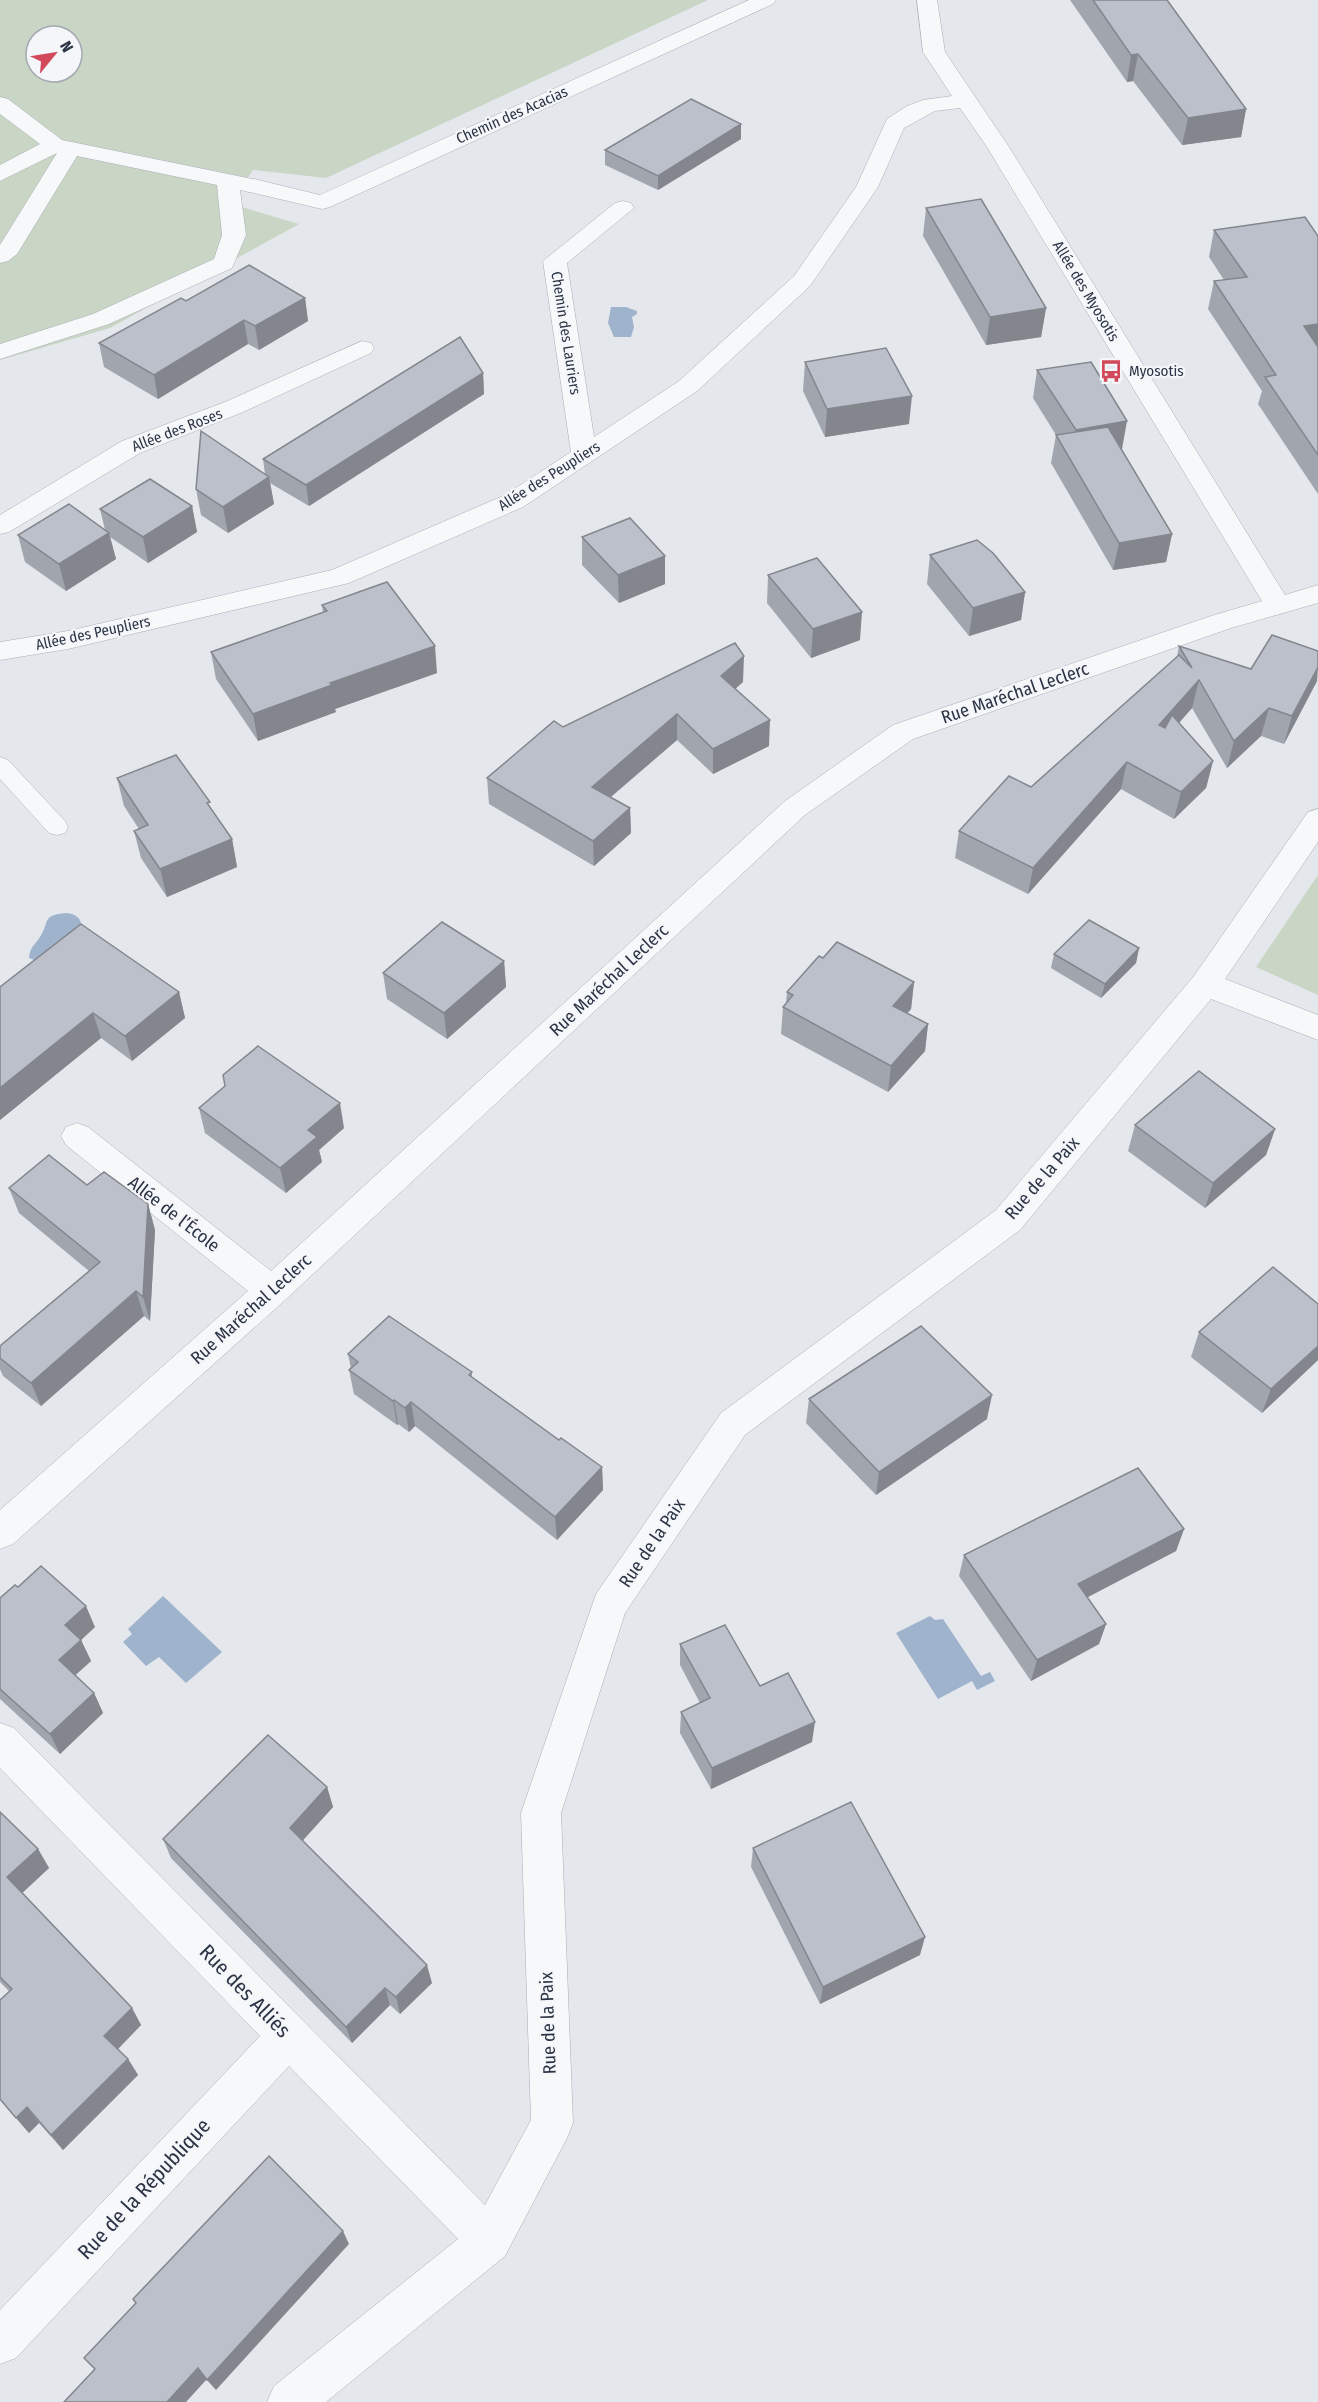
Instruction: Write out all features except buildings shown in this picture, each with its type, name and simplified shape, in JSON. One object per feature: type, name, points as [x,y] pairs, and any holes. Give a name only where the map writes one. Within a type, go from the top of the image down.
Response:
[{"type":"street","name":"Chemin des Acacias","points":[[63,146],[322,202],[766,0]]},
{"type":"street","name":"Allée des Myosotis","points":[[927,0],[934,52],[968,99],[1278,605]]},
{"type":"street","name":"Allée des Peupliers","points":[[0,651],[68,640],[340,577],[514,501],[688,386],[802,280],[867,187],[895,124],[915,111],[931,105],[968,99]]},
{"type":"street","points":[[0,104],[63,146]]},
{"type":"street","points":[[0,174],[63,146]]},
{"type":"street","points":[[0,256],[9,249],[63,146]]},
{"type":"street","points":[[0,352],[101,319],[224,263],[234,235],[228,180]]},
{"type":"street","name":"Chemin des Lauriers","points":[[584,455],[555,261],[623,208]]},
{"type":"street","name":"Allée des Roses","points":[[0,526],[131,447],[234,407],[362,348]]},
{"type":"street","name":"Rue Maréchal Leclerc","points":[[0,1533],[272,1291],[795,808],[903,732],[1210,626],[1318,594]]},
{"type":"street","name":"Rue de la Paix","points":[[290,2402],[490,2241],[552,2123],[541,1813],[609,1606],[733,1424],[1008,1220],[1205,984],[1318,819]]},
{"type":"street","points":[[1205,984],[1318,1028]]},
{"type":"street","name":"Allée de l’École","points":[[77,1136],[272,1291]]},
{"type":"street","name":"Rue des Alliés","points":[[0,1741],[490,2241]]},
{"type":"street","name":"Rue de la République","points":[[0,2342],[289,2036]]},
{"type":"lane","points":[[0,765],[57,827]]},
{"type":"green space","points":[[0,0],[708,0],[326,178],[253,170],[231,204],[299,224],[110,328],[0,360]]},
{"type":"green space","points":[[1318,875],[1318,995],[1256,967]]},
{"type":"water","points":[[611,307],[626,307],[637,311],[637,314],[632,317],[634,327],[631,337],[614,337],[608,323]]},
{"type":"water","points":[[66,913],[78,917],[81,928],[37,961],[29,958],[31,949],[43,932],[47,920],[53,915]]},
{"type":"water","points":[[163,1596],[222,1652],[186,1683],[159,1657],[146,1666],[123,1642],[132,1634],[128,1629]]},
{"type":"water","points":[[930,1616],[935,1620],[943,1619],[981,1676],[990,1672],[995,1681],[977,1690],[972,1681],[938,1699],[896,1633]]},
{"type":"place","name":"Myosotis","points":[[1111,371]]}]
